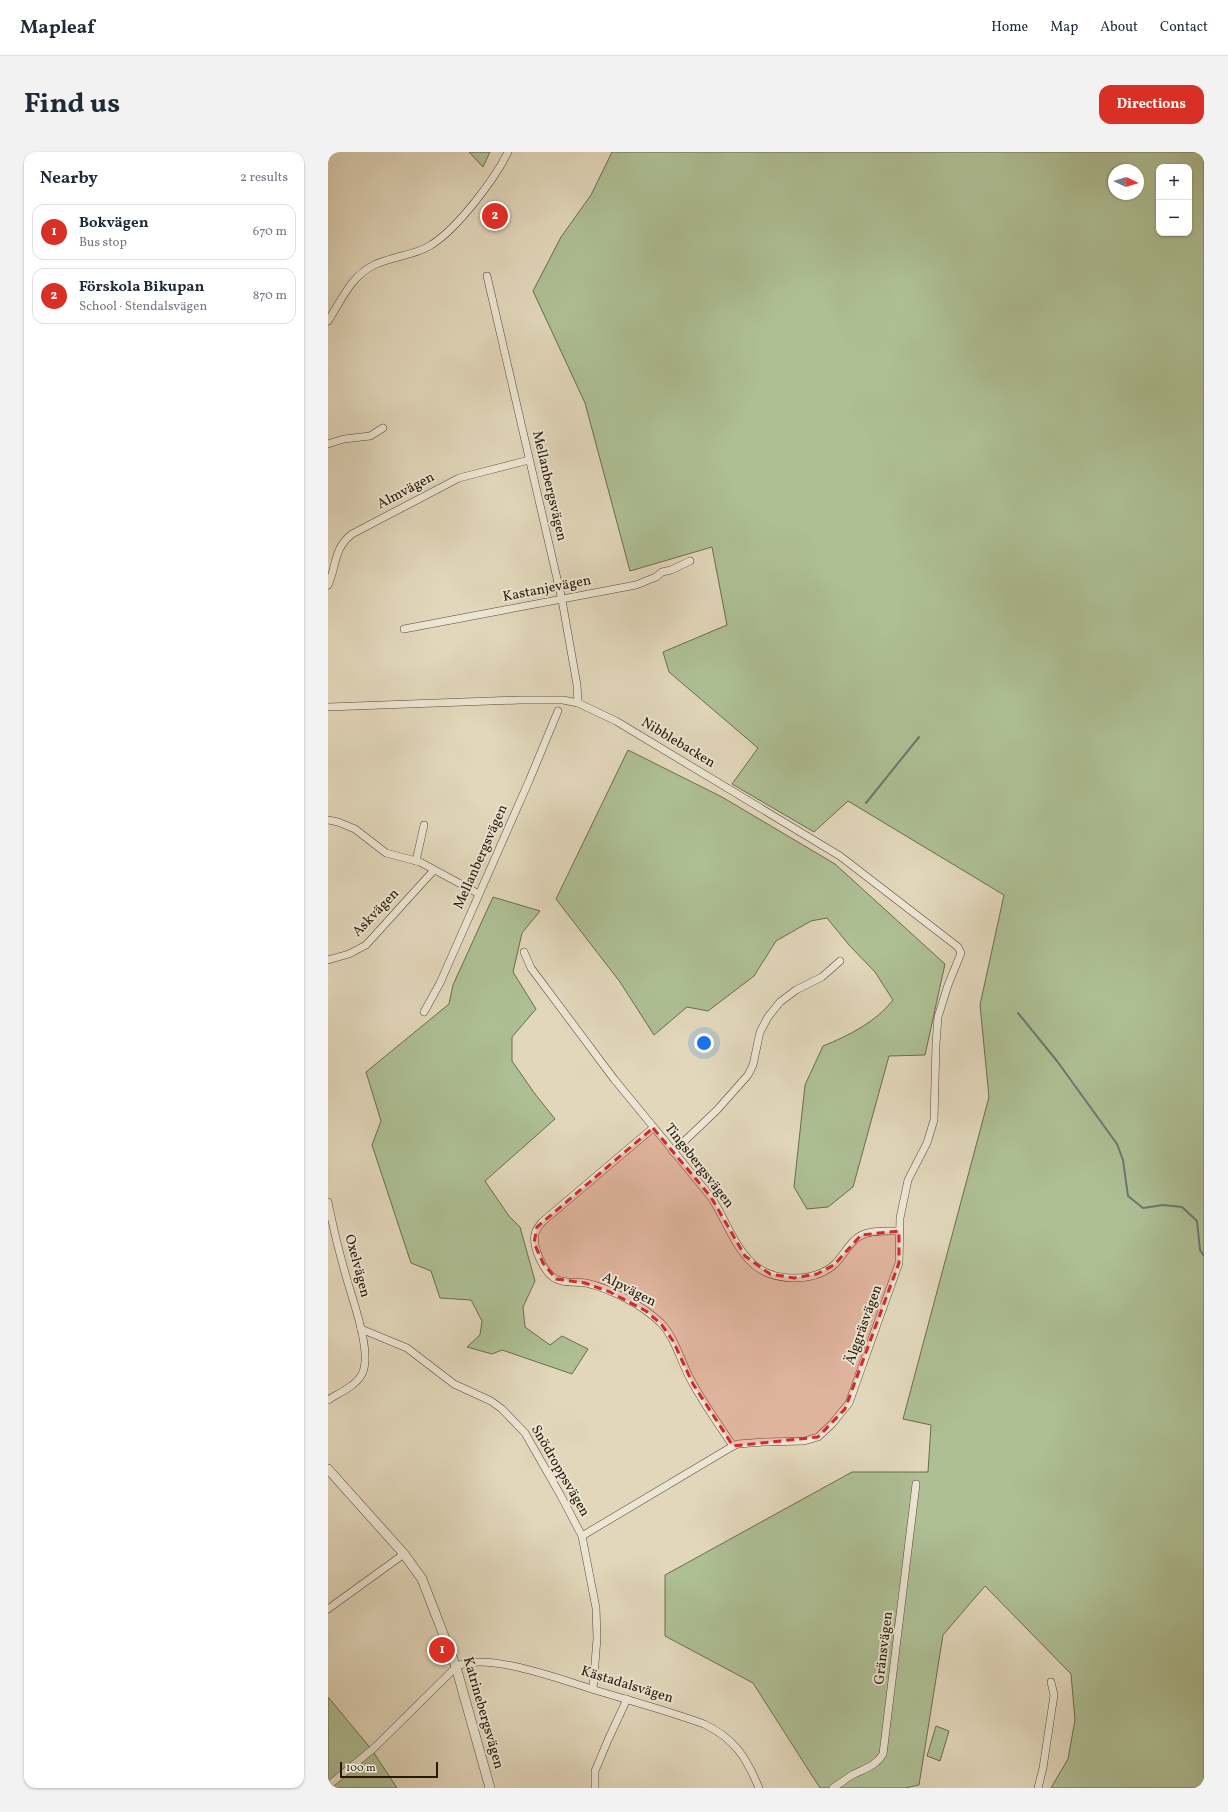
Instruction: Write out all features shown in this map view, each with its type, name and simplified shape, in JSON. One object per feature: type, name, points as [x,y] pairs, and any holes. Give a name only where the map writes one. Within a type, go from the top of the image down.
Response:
[{"type":"street","points":[[328,321],[351,284],[366,270],[374,265],[422,250],[440,239],[488,185],[500,168],[508,152]]},
{"type":"street","name":"Mellanbergsvägen","points":[[487,276],[562,600],[577,685],[578,703]]},
{"type":"street","points":[[328,444],[344,439],[370,436],[383,428]]},
{"type":"street","name":"Almvägen","points":[[328,585],[332,577],[339,549],[344,540],[352,534],[459,478],[530,460]]},
{"type":"street","name":"Kastanjevägen","points":[[404,629],[636,585],[656,577],[662,572],[671,570],[690,561]]},
{"type":"street","name":"Nibblebacken","points":[[328,707],[520,700],[563,700],[578,703],[616,721],[840,856],[958,947],[961,957]]},
{"type":"street","name":"Mellanbergsvägen","points":[[424,1012],[440,983],[530,781],[558,711]]},
{"type":"street","points":[[328,820],[338,822],[355,829],[386,853],[416,861],[479,894]]},
{"type":"street","points":[[416,861],[424,825]]},
{"type":"street","name":"Askvägen","points":[[328,960],[349,954],[366,945],[434,870]]},
{"type":"street","name":"Tingsbergsvägen","points":[[524,952],[531,968],[614,1079],[714,1202],[745,1256],[756,1267],[770,1274],[794,1278],[817,1274],[834,1265],[855,1239],[861,1235],[874,1232],[899,1231]]},
{"type":"street","name":"Älggräsvägen","points":[[582,1536],[733,1446],[738,1444],[764,1442],[804,1441],[818,1437],[845,1409],[858,1382],[899,1263],[899,1231],[908,1180],[926,1143],[934,1120],[936,1105],[936,1044],[938,1017],[951,977],[961,957]]},
{"type":"street","points":[[673,1152],[717,1110],[748,1075],[753,1065],[760,1032],[768,1017],[780,1002],[796,990],[822,977],[840,961]]},
{"type":"street","name":"Alpvägen","points":[[653,1128],[542,1222],[535,1232],[534,1243],[543,1264],[548,1272],[556,1279],[585,1283],[604,1289],[640,1308],[661,1324],[673,1341],[692,1384],[733,1446]]},
{"type":"street","name":"Oxelvägen","points":[[328,1202],[362,1333],[365,1363],[363,1373],[359,1380],[328,1400]]},
{"type":"street","name":"Snödroppsvägen","points":[[362,1333],[407,1348],[454,1384],[491,1401],[510,1416],[531,1442],[582,1536],[596,1608],[597,1638],[593,1689]]},
{"type":"street","name":"Katrinebergsvägen","points":[[328,1469],[404,1554],[422,1579],[456,1667],[490,1788]]},
{"type":"street","name":"Gränsvägen","points":[[833,1788],[853,1775],[868,1769],[879,1760],[883,1754],[916,1484]]},
{"type":"street","points":[[328,1609],[404,1554]]},
{"type":"street","name":"Kästadalsvägen","points":[[456,1667],[469,1662],[509,1665],[538,1672],[704,1724],[726,1736],[742,1753],[759,1788]]},
{"type":"street","points":[[328,1786],[374,1748],[456,1667]]},
{"type":"street","points":[[1038,1788],[1043,1768],[1054,1695],[1051,1682]]},
{"type":"street","points":[[596,1788],[595,1771],[627,1700]]},
{"type":"highlighted area","points":[[653,1128],[711,1197],[745,1256],[770,1274],[794,1278],[817,1274],[834,1265],[861,1235],[899,1231],[899,1263],[845,1409],[818,1437],[733,1446],[693,1384],[673,1341],[661,1324],[646,1311],[610,1292],[585,1283],[556,1279],[543,1263],[534,1243],[537,1227]]},
{"type":"green space","points":[[469,152],[490,152],[483,167]]},
{"type":"green space","points":[[612,152],[1204,152],[1204,1788],[1051,1788],[1068,1759],[1075,1720],[1071,1674],[985,1586],[943,1635],[919,1785],[905,1788],[820,1788],[753,1683],[665,1636],[665,1575],[852,1472],[928,1472],[931,1425],[903,1419],[989,1097],[980,1005],[1004,895],[848,801],[814,832],[732,784],[758,748],[669,672],[663,652],[727,625],[712,547],[630,571],[585,403],[533,291],[561,237],[591,195]]},
{"type":"green space","points":[[628,750],[722,797],[835,864],[945,964],[925,1055],[889,1056],[853,1187],[828,1207],[807,1209],[794,1187],[805,1085],[823,1046],[861,1028],[886,1008],[893,1000],[875,972],[849,945],[827,918],[811,921],[776,941],[754,976],[708,1011],[687,1007],[654,1035],[620,982],[556,899]]},
{"type":"green space","points":[[493,897],[540,911],[522,933],[513,972],[536,1009],[512,1037],[512,1061],[555,1119],[485,1181],[509,1216],[520,1227],[535,1281],[523,1307],[525,1327],[550,1345],[562,1336],[588,1349],[572,1374],[502,1350],[492,1354],[467,1347],[480,1335],[482,1321],[471,1300],[440,1298],[431,1271],[411,1263],[372,1145],[381,1121],[366,1072],[449,1004],[453,985]]},
{"type":"green space","points":[[328,1697],[372,1750],[397,1788],[328,1788]]},
{"type":"green space","points":[[936,1726],[949,1731],[940,1761],[927,1756]]},
{"type":"waterway","points":[[866,803],[919,737]]},
{"type":"waterway","points":[[1018,1013],[1057,1061],[1117,1144],[1123,1160],[1128,1196],[1143,1208],[1163,1205],[1182,1207],[1197,1221],[1200,1250],[1204,1256]]},
{"type":"place","name":"Förskola Bikupan","points":[[495,216]]},
{"type":"place","name":"Bokvägen","points":[[442,1650]]}]
